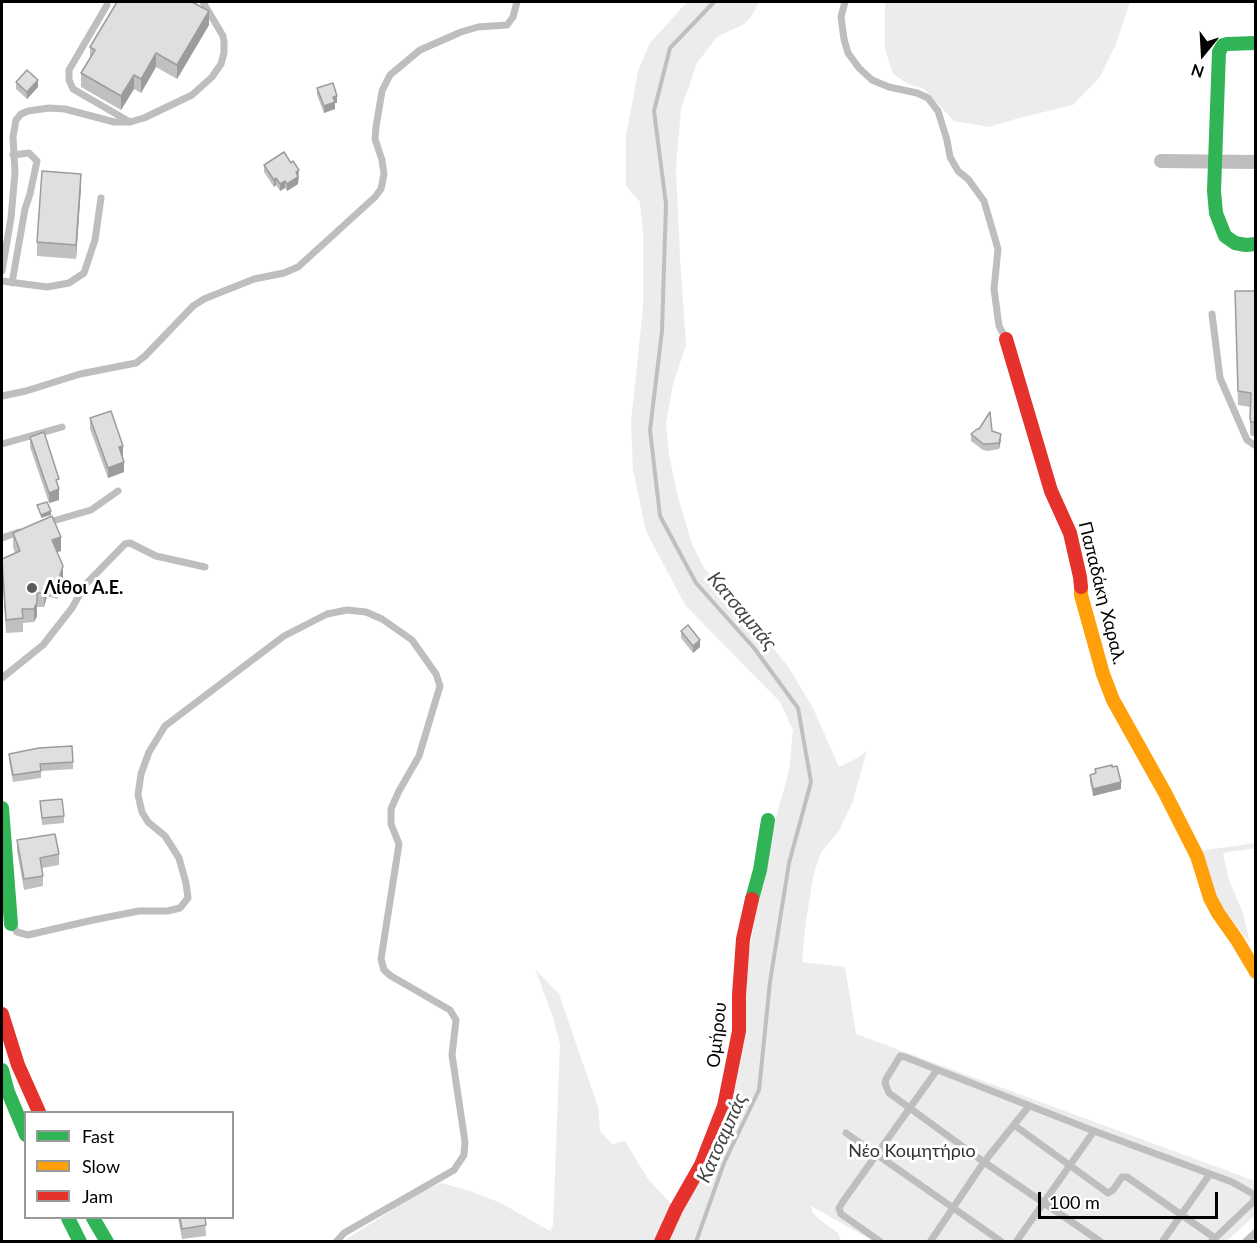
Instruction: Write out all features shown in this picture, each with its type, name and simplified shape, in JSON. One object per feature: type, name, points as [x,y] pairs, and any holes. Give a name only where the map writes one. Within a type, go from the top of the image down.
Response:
[{"type":"street","points":[[1256,42],[1227,44],[1221,48],[1218,69],[1214,198],[1216,213],[1225,236],[1232,242],[1246,245],[1256,244]]},
{"type":"street","points":[[1161,161],[1256,162]]},
{"type":"street","name":"Παπαδάκη Χαραλ.","points":[[1006,339],[1051,491],[1070,533],[1080,577],[1081,595],[1103,674],[1113,700],[1166,793],[1197,856],[1210,898],[1256,972]]},
{"type":"street","points":[[2,808],[11,924]]},
{"type":"street","name":"Ομήρου","points":[[662,1242],[676,1209],[701,1166],[726,1098],[739,1031],[743,939],[760,870],[768,820]]},
{"type":"street","points":[[2,1014],[18,1065],[38,1111]]},
{"type":"street","points":[[2,1070],[8,1092],[24,1130]]},
{"type":"street","points":[[69,1219],[81,1242]]},
{"type":"street","points":[[94,1219],[106,1242]]},
{"type":"lane","points":[[2,272],[11,218],[15,173],[13,137],[16,120],[28,111],[57,108],[114,122],[130,122],[144,118],[192,95],[217,71],[224,53],[224,42],[219,28],[203,2]]},
{"type":"lane","points":[[2,396],[80,374],[136,363],[192,306],[254,279],[284,273],[298,267],[381,189],[384,174],[375,139],[382,91],[390,75],[420,50],[461,32],[478,27],[507,25],[513,17],[517,2]]},
{"type":"lane","points":[[845,2],[841,17],[848,53],[872,80],[928,98],[938,111],[950,156],[958,171],[968,178],[984,201],[998,249],[994,289],[999,326],[1006,339]]},
{"type":"lane","points":[[107,5],[69,70],[69,80],[73,89],[130,122]]},
{"type":"lane","points":[[12,283],[24,209],[30,194],[37,161],[29,153],[13,155]]},
{"type":"lane","points":[[2,281],[47,287],[69,284],[84,273],[95,240],[101,198]]},
{"type":"lane","points":[[1212,314],[1220,378],[1247,440],[1256,446]]},
{"type":"lane","points":[[2,444],[62,427]]},
{"type":"lane","points":[[42,524],[91,510],[118,492]]},
{"type":"lane","points":[[2,538],[22,531]]},
{"type":"lane","points":[[2,678],[43,645],[72,608],[86,585],[125,543],[130,543],[156,556],[205,567]]},
{"type":"lane","points":[[11,924],[17,932],[28,935],[116,915],[180,908],[188,898],[179,858],[165,836],[148,822],[142,812],[138,795],[141,774],[149,752],[165,726],[284,636],[327,614],[347,610],[366,612],[382,619],[412,640],[436,674],[440,686],[418,756],[391,809],[391,824],[399,843],[381,959],[384,970],[391,976],[450,1010],[456,1020],[452,1055],[465,1142],[464,1155],[453,1170],[345,1233],[336,1242]]},
{"type":"lane","points":[[1014,1125],[1108,1193],[1122,1177],[1126,1177],[1213,1240],[1253,1202],[1256,1195],[1232,1182],[906,1057],[898,1058],[886,1079],[885,1083],[889,1093],[984,1162],[1101,1242]]},
{"type":"lane","points":[[881,1242],[841,1214],[839,1208],[937,1070]]},
{"type":"lane","points":[[930,1242],[984,1162],[1029,1106]]},
{"type":"lane","points":[[1016,1242],[1094,1131]]},
{"type":"lane","points":[[846,1133],[1002,1242]]},
{"type":"lane","points":[[1162,1242],[1210,1174]]},
{"type":"lane","points":[[1245,1242],[1256,1232]]},
{"type":"green space","name":"Νέο Κοιμητήριο","points":[[687,2],[759,2],[751,17],[744,24],[717,37],[697,63],[681,109],[676,168],[686,345],[673,384],[666,423],[669,455],[679,501],[692,544],[704,568],[743,609],[789,668],[813,708],[839,767],[861,756],[867,750],[853,801],[839,831],[821,852],[814,873],[802,962],[845,967],[856,1034],[1255,1181],[1255,1215],[1227,1241],[873,1241],[811,1206],[813,1213],[838,1233],[841,1241],[667,1241],[708,1160],[773,828],[789,771],[793,730],[780,702],[685,605],[646,531],[633,470],[631,422],[643,308],[643,232],[640,202],[626,186],[626,136],[638,71],[650,43]]},
{"type":"green space","points":[[885,2],[1130,2],[1116,44],[1100,77],[1073,105],[989,127],[954,121],[924,89],[908,84],[893,74],[885,49]]},
{"type":"green space","points":[[1255,843],[1255,848],[1223,853],[1229,880],[1243,913],[1250,943],[1213,896],[1199,851]]},
{"type":"green space","points":[[535,969],[559,994],[598,1107],[600,1131],[612,1144],[625,1141],[648,1179],[673,1206],[656,1241],[342,1242],[417,1194],[441,1183],[501,1203],[550,1231],[553,1225],[560,1044],[552,1014]]},
{"type":"building","points":[[117,2],[192,2],[209,11],[177,65],[156,53],[141,79],[134,75],[121,96],[81,73],[95,50],[90,47]]},
{"type":"building","points":[[27,70],[38,80],[27,92],[16,82]]},
{"type":"building","points":[[333,83],[337,96],[333,97],[335,102],[324,106],[317,88]]},
{"type":"building","points":[[284,152],[299,170],[296,172],[298,177],[287,184],[285,181],[280,184],[276,178],[274,180],[264,165]]},
{"type":"building","points":[[42,171],[81,174],[76,245],[37,242]]},
{"type":"building","points":[[1235,291],[1256,291],[1256,422],[1251,422],[1250,418],[1251,393],[1238,391]]},
{"type":"building","points":[[111,411],[123,446],[119,447],[124,462],[108,468],[90,418]]},
{"type":"building","points":[[990,412],[992,431],[1001,434],[999,443],[983,444],[971,434],[979,429]]},
{"type":"building","points":[[44,432],[59,479],[56,480],[59,489],[49,493],[30,437]]},
{"type":"building","points":[[47,502],[51,511],[41,515],[37,505]]},
{"type":"building","name":"Λίθοι Α.Ε.","points":[[52,516],[61,537],[52,540],[63,566],[57,585],[47,582],[44,593],[37,593],[34,609],[22,609],[23,618],[6,620],[2,559],[20,551],[13,533]]},
{"type":"building","points":[[688,625],[700,640],[693,646],[681,631]]},
{"type":"building","points":[[72,746],[73,762],[40,764],[41,771],[13,775],[9,754],[39,748]]},
{"type":"building","points":[[1112,765],[1112,767],[1117,766],[1121,782],[1093,789],[1090,775],[1096,773],[1095,769]]},
{"type":"building","points":[[62,799],[64,816],[42,818],[40,801]]},
{"type":"building","points":[[55,834],[59,854],[40,858],[43,876],[24,879],[17,840]]},
{"type":"building","points":[[180,1219],[205,1219],[206,1225],[182,1229]]},
{"type":"waterway","name":"Κατσαμπάς","points":[[696,1242],[724,1163],[759,1090],[770,982],[789,863],[811,782],[798,708],[754,648],[696,583],[660,516],[650,430],[662,331],[666,204],[654,111],[670,48],[714,2]]},
{"type":"traffic: fast","points":[[1256,43],[1227,44],[1223,45],[1219,52],[1214,191],[1216,213],[1225,236],[1235,243],[1256,244]]},
{"type":"traffic: fast","points":[[2,808],[11,924]]},
{"type":"traffic: fast","points":[[752,899],[760,870],[768,820]]},
{"type":"traffic: fast","points":[[2,1070],[8,1092],[24,1130]]},
{"type":"traffic: fast","points":[[68,1219],[80,1242]]},
{"type":"traffic: fast","points":[[94,1219],[107,1242]]},
{"type":"traffic: slow","points":[[1081,587],[1081,595],[1103,674],[1113,700],[1197,856],[1210,898],[1256,972]]},
{"type":"traffic: jam","points":[[1006,339],[1051,491],[1070,533],[1081,587]]},
{"type":"traffic: jam","points":[[661,1242],[676,1209],[701,1165],[724,1106],[739,1031],[743,939],[752,899]]},
{"type":"traffic: jam","points":[[2,1014],[18,1065],[39,1111]]},
{"type":"place","name":"Λίθοι Α.Ε.","points":[[32,588]]}]
